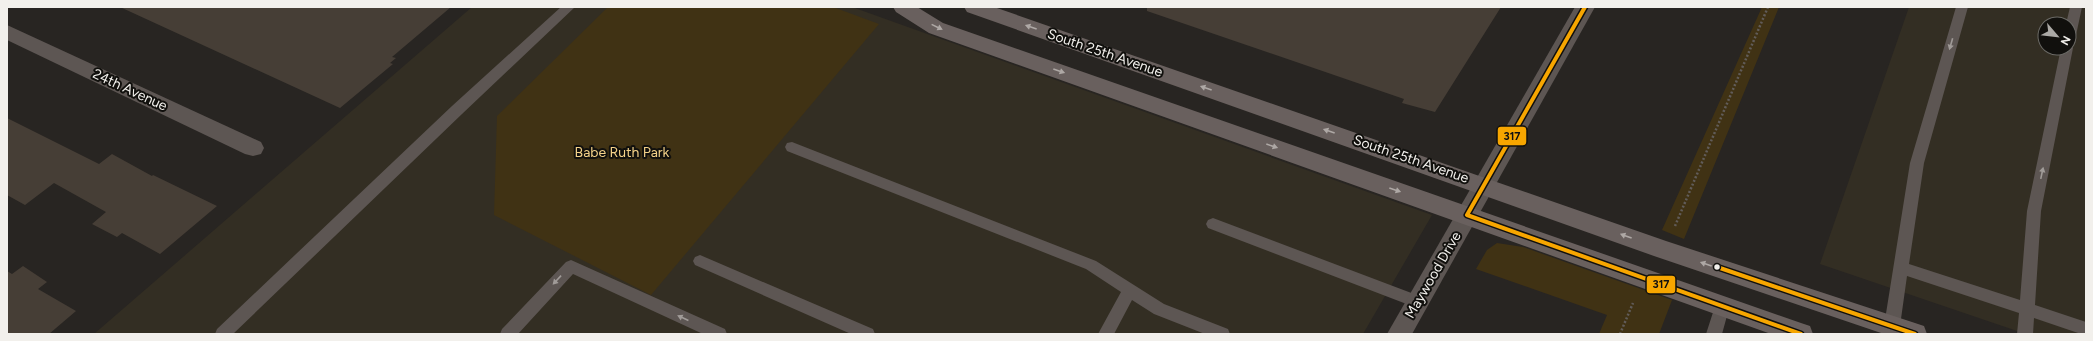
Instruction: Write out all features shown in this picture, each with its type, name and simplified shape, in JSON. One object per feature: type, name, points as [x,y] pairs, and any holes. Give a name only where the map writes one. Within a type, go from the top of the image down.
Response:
[{"type":"main road","points":[[903,7],[936,28],[1797,333]]},
{"type":"main road","name":"South 25th Avenue","points":[[974,7],[1485,185],[1662,249],[1916,334]]},
{"type":"street","name":"Maywood Drive","points":[[1399,334],[1585,7]]},
{"type":"street","name":"24th Avenue","points":[[7,32],[253,148]]},
{"type":"lane","points":[[223,334],[457,110],[569,7]]},
{"type":"lane","points":[[1892,326],[1917,163],[1962,7]]},
{"type":"lane","points":[[2025,334],[2034,211],[2065,56]]},
{"type":"lane","points":[[792,146],[1091,265],[1159,309],[1222,334]]},
{"type":"lane","points":[[1213,224],[1417,302]]},
{"type":"lane","points":[[700,261],[867,334]]},
{"type":"lane","points":[[508,334],[571,266],[719,334]]},
{"type":"lane","points":[[1900,267],[2086,329]]},
{"type":"lane","points":[[1106,334],[1130,290]]},
{"type":"lane","points":[[1714,334],[1722,306]]},
{"type":"path","points":[[1673,232],[1768,7]]},
{"type":"path","points":[[1620,334],[1634,299]]},
{"type":"shaded area","points":[[472,7],[852,7],[1432,215],[1363,334],[94,334]]},
{"type":"shaded area","points":[[1909,7],[2086,7],[2086,334],[2026,334],[1820,264]]},
{"type":"green space","name":"Babe Ruth Park","points":[[608,7],[833,7],[879,24],[651,295],[494,215],[497,116]]},
{"type":"green space","points":[[1762,7],[1779,7],[1684,239],[1662,230]]},
{"type":"green space","points":[[1497,243],[1523,247],[1672,300],[1659,334],[1599,334],[1607,315],[1476,269],[1487,250]]},
{"type":"building","points":[[120,7],[451,7],[392,57],[396,58],[390,63],[393,64],[340,108]]},
{"type":"building","points":[[1147,7],[1501,7],[1435,112],[1402,103],[1404,99],[1147,11]]},
{"type":"building","points":[[7,118],[99,164],[112,154],[152,176],[153,175],[217,206],[160,254],[122,233],[117,237],[92,224],[106,212],[54,183],[25,205],[7,195]]},
{"type":"building","points":[[23,266],[47,282],[38,289],[76,311],[49,334],[7,334],[7,271],[12,274]]},
{"type":"transit line","name":"317","points":[[1585,7],[1467,215],[1801,334]]},
{"type":"transit line","name":"317","points":[[1717,267],[1915,334]]}]
